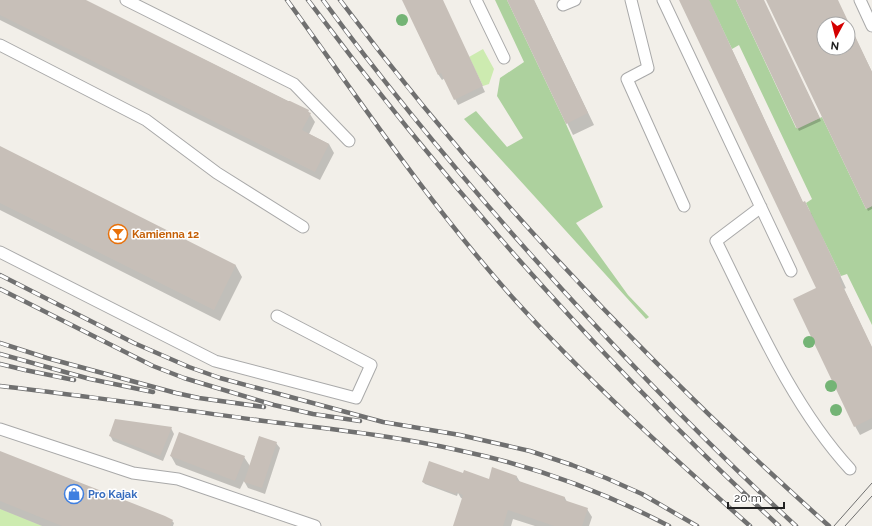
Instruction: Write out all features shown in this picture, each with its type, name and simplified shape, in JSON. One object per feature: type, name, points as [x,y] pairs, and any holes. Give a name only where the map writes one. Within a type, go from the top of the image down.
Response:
[{"type":"lane","points":[[126,0],[294,84],[349,141]]},
{"type":"lane","points":[[476,0],[504,58]]},
{"type":"lane","points":[[563,6],[575,0]]},
{"type":"lane","points":[[631,0],[648,68],[627,79],[684,206]]},
{"type":"lane","points":[[663,0],[791,271]]},
{"type":"lane","points":[[860,0],[872,26]]},
{"type":"lane","points":[[0,45],[146,120],[217,173],[303,226]]},
{"type":"lane","points":[[761,207],[716,241],[777,363],[832,450],[850,469]]},
{"type":"lane","points":[[0,252],[215,361],[356,398],[371,365],[277,316]]},
{"type":"lane","points":[[0,429],[133,473],[178,479],[315,526]]},
{"type":"green space","points":[[495,0],[507,0],[566,124],[603,207],[576,223],[628,295],[649,317],[646,319],[464,119],[476,111],[507,147],[523,138],[497,96],[500,78],[524,62]]},
{"type":"green space","points":[[709,0],[736,0],[796,128],[822,117],[866,209],[872,206],[872,325],[847,274],[841,276],[806,203],[812,199],[739,45],[732,49]]},
{"type":"green space","points":[[483,49],[494,69],[489,84],[483,86],[469,57]]},
{"type":"green space","points":[[0,509],[42,526],[0,526]]},
{"type":"building","points":[[0,0],[86,0],[288,101],[309,110],[308,112],[311,113],[302,130],[329,144],[315,172],[0,15]]},
{"type":"building","points":[[402,0],[443,0],[483,86],[454,100],[441,73],[438,75]]},
{"type":"building","points":[[507,0],[534,0],[588,113],[566,124]]},
{"type":"building","points":[[679,0],[709,0],[803,202],[805,201],[841,276],[839,278],[872,347],[872,418],[854,427],[793,299],[816,288]]},
{"type":"building","points":[[736,0],[764,0],[820,118],[797,129]]},
{"type":"building","points":[[766,0],[838,0],[846,16],[816,16],[816,56],[856,56],[856,38],[872,72],[872,206],[866,209]]},
{"type":"building","name":"Kamienna 12","points":[[0,146],[236,265],[214,310],[0,203]]},
{"type":"building","points":[[115,419],[172,427],[160,456],[109,436]]},
{"type":"building","points":[[179,432],[245,456],[235,481],[170,456]]},
{"type":"building","points":[[259,436],[277,442],[262,488],[244,482]]},
{"type":"building","points":[[0,451],[173,520],[170,526],[62,526],[0,501]]},
{"type":"building","points":[[429,461],[463,473],[464,470],[489,479],[492,467],[517,476],[516,480],[565,497],[564,500],[588,508],[582,526],[554,526],[508,510],[503,526],[453,526],[463,495],[422,482]]},
{"type":"tram line","points":[[834,526],[872,483]]},
{"type":"tram line","points":[[845,526],[872,496]]},
{"type":"railway","points":[[287,0],[424,189],[482,263],[541,328],[599,387],[658,443],[750,526]]},
{"type":"railway","points":[[308,0],[417,139],[473,207],[532,274],[652,403],[779,526]]},
{"type":"railway","points":[[323,0],[424,131],[532,256],[661,394],[796,526]]},
{"type":"railway","points":[[340,0],[452,141],[571,275],[697,403],[829,526]]},
{"type":"railway","points":[[0,275],[134,343],[189,367],[220,378],[383,422],[460,435],[530,451],[606,478],[642,494],[697,526]]},
{"type":"railway","points":[[0,289],[153,366],[184,378],[274,405],[313,414],[360,421]]},
{"type":"railway","points":[[0,343],[47,358],[176,393],[199,398],[264,407]]},
{"type":"railway","points":[[0,354],[90,379],[153,392]]},
{"type":"railway","points":[[0,364],[74,380]]},
{"type":"railway","points":[[0,386],[363,433],[438,446],[516,464],[568,481],[619,502],[669,526]]},
{"type":"place","name":"Kamienna 12","points":[[118,234]]},
{"type":"place","name":"Pro Kajak","points":[[74,494]]}]
